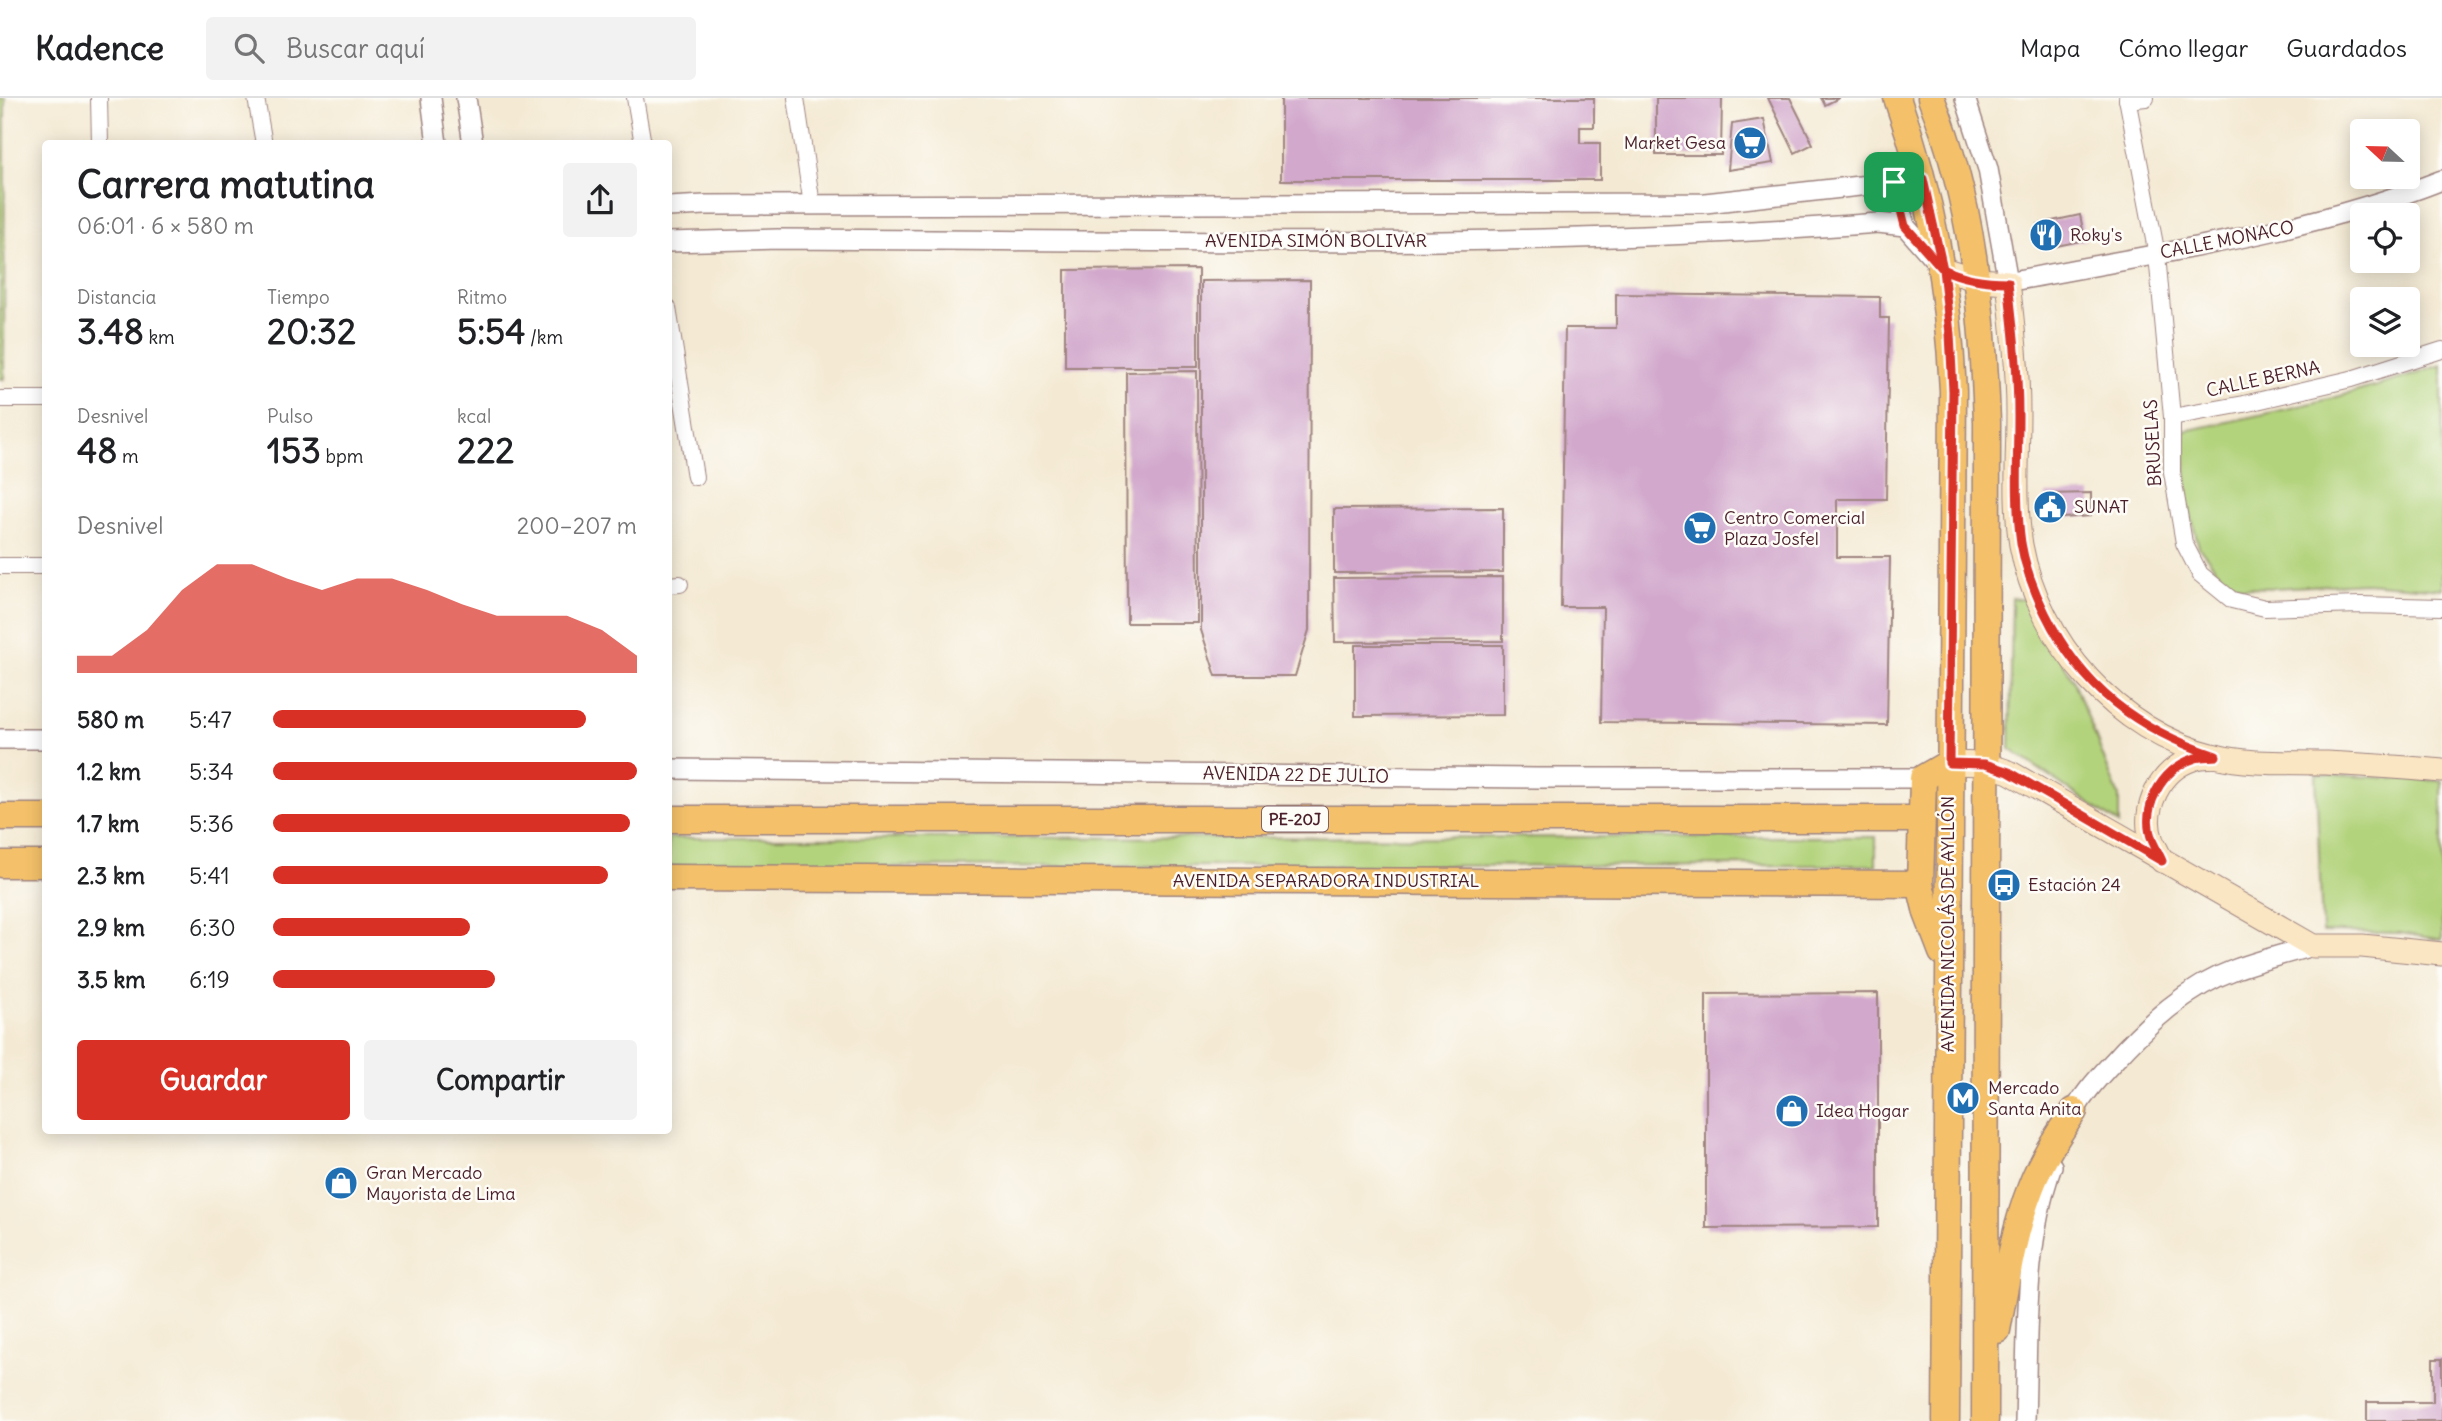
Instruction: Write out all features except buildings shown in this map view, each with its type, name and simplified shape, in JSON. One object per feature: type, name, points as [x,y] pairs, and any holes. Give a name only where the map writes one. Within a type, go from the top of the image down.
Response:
[{"type":"main road","name":"AVENIDA NICOLÁS DE AYLLÓN","points":[[1897,98],[1923,179],[1943,269],[1953,391],[1946,1421]]},
{"type":"main road","name":"AVENIDA NICOLÁS DE AYLLÓN","points":[[1931,98],[1942,124],[1956,177],[1978,280],[1984,334],[1987,422],[1985,1421]]},
{"type":"main road","points":[[1943,269],[1978,280],[2008,282],[2017,378],[2017,504],[2021,546],[2032,585],[2052,628],[2091,683],[2143,724],[2189,747],[2216,756],[2265,762],[2442,771]]},
{"type":"main road","points":[[2162,861],[2151,838],[2149,814],[2156,790],[2172,771],[2193,758],[2216,756]]},
{"type":"main road","points":[[1947,971],[1920,884],[1923,778],[1949,763],[1985,764],[2009,772],[2313,946],[2362,946],[2442,954]]},
{"type":"main road","points":[[0,817],[42,817]]},
{"type":"main road","name":"PE-20J","points":[[672,819],[1921,819]]},
{"type":"main road","points":[[0,864],[42,864]]},
{"type":"main road","name":"AVENIDA SEPARADORA INDUSTRIAL","points":[[672,878],[1920,884]]},
{"type":"main road","points":[[1985,1390],[2017,1228],[2031,1185],[2050,1147],[2074,1111]]},
{"type":"street","points":[[99,98],[100,140]]},
{"type":"street","points":[[256,98],[263,140]]},
{"type":"street","points":[[431,98],[436,140]]},
{"type":"street","points":[[466,98],[472,140]]},
{"type":"street","points":[[635,98],[642,140]]},
{"type":"street","points":[[796,98],[812,205]]},
{"type":"street","points":[[1965,98],[1988,169],[2008,282]]},
{"type":"street","points":[[2127,99],[2146,98]]},
{"type":"street","name":"BRUSELAS","points":[[2127,99],[2157,255],[2172,417],[2172,472],[2184,543],[2200,574],[2232,600],[2265,608],[2360,605],[2442,607]]},
{"type":"street","points":[[672,207],[1705,203],[1923,179]]},
{"type":"street","name":"CALLE MONACO","points":[[2008,282],[2308,224],[2384,202],[2442,180]]},
{"type":"street","points":[[1894,182],[1905,226],[1943,269]]},
{"type":"street","name":"AVENIDA SIMÓN BOLIVAR","points":[[672,242],[750,239],[1548,241],[1878,223],[1905,226]]},
{"type":"street","name":"CALLE BERNA","points":[[2172,417],[2338,383],[2442,350]]},
{"type":"street","points":[[672,353],[676,398],[695,477]]},
{"type":"street","points":[[0,400],[42,399]]},
{"type":"street","points":[[0,566],[42,566]]},
{"type":"street","points":[[0,739],[42,739]]},
{"type":"street","name":"AVENIDA 22 DE JULIO","points":[[672,769],[1538,778],[1923,778]]},
{"type":"street","points":[[2025,1421],[2032,1253],[2036,1220],[2045,1187],[2074,1111],[2141,1031],[2182,998],[2234,970],[2313,946]]},
{"type":"green space","points":[[0,98],[5,98],[4,379],[0,379]]},
{"type":"green space","points":[[2442,365],[2442,589],[2365,583],[2243,587],[2223,577],[2199,547],[2188,505],[2184,431],[2346,394]]},
{"type":"green space","points":[[2012,598],[2025,600],[2073,679],[2119,797],[2119,824],[2010,749]]},
{"type":"green space","points":[[2316,774],[2442,781],[2442,940],[2400,933],[2322,932]]},
{"type":"green space","points":[[1876,837],[1876,865],[672,867],[672,838]]},
{"type":"place","name":"Market Gesa","points":[[1750,143]]},
{"type":"place","name":"Roky's","points":[[2046,235]]},
{"type":"place","name":"SUNAT","points":[[2050,507]]},
{"type":"place","name":"Centro Comercial Plaza Josfel","points":[[1700,528]]},
{"type":"place","name":"Estación 24","points":[[2004,885]]},
{"type":"place","name":"Mercado Santa Anita","points":[[1963,1098]]},
{"type":"place","name":"Idea Hogar","points":[[1792,1111]]},
{"type":"place","name":"Gran Mercado Mayorista de Lima","points":[[341,1183]]},
{"type":"route","points":[[1894,182],[1905,226],[1943,269],[1950,334],[1953,391],[1949,763],[1985,764],[2009,772],[2162,861],[2151,838],[2149,814],[2156,790],[2172,771],[2193,758],[2216,756],[2164,736],[2107,698],[2078,668],[2052,628],[2032,585],[2021,546],[2017,504],[2017,378],[2008,282],[1978,280],[1943,269],[1923,179],[1894,182]]}]
